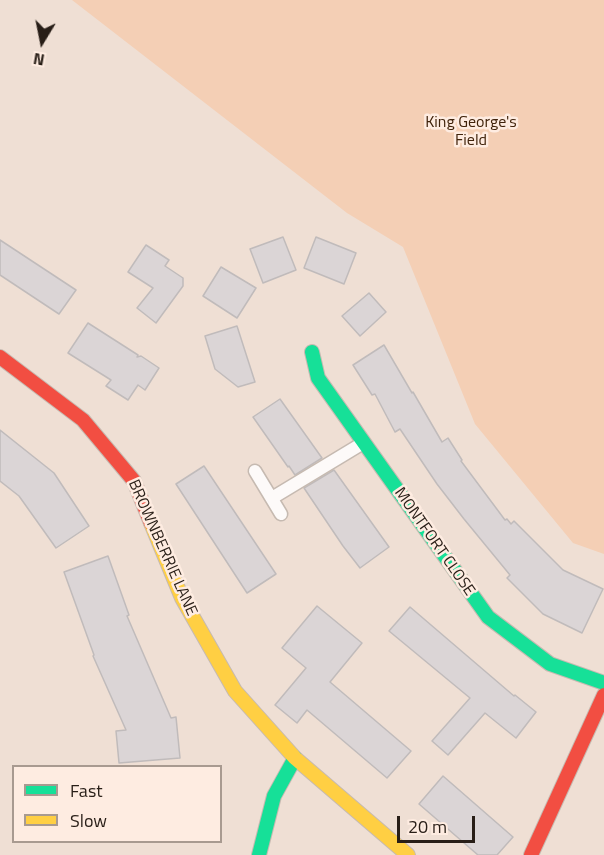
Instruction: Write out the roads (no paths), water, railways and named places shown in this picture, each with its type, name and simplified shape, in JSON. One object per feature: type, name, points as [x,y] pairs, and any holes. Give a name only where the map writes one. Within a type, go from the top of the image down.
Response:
[{"type":"street","name":"MONTFORT CLOSE","points":[[312,352],[318,378],[488,617],[550,664],[604,683]]},
{"type":"street","name":"BROWNBERRIE LANE","points":[[0,357],[82,420],[134,481],[182,598],[235,691],[294,758],[408,855]]},
{"type":"street","points":[[531,855],[604,695]]},
{"type":"street","points":[[259,855],[274,796],[294,758]]},
{"type":"lane","points":[[272,498],[364,442]]},
{"type":"lane","points":[[255,471],[281,514]]},
{"type":"park label","name":"King George's Field","points":[[471,132]]}]
